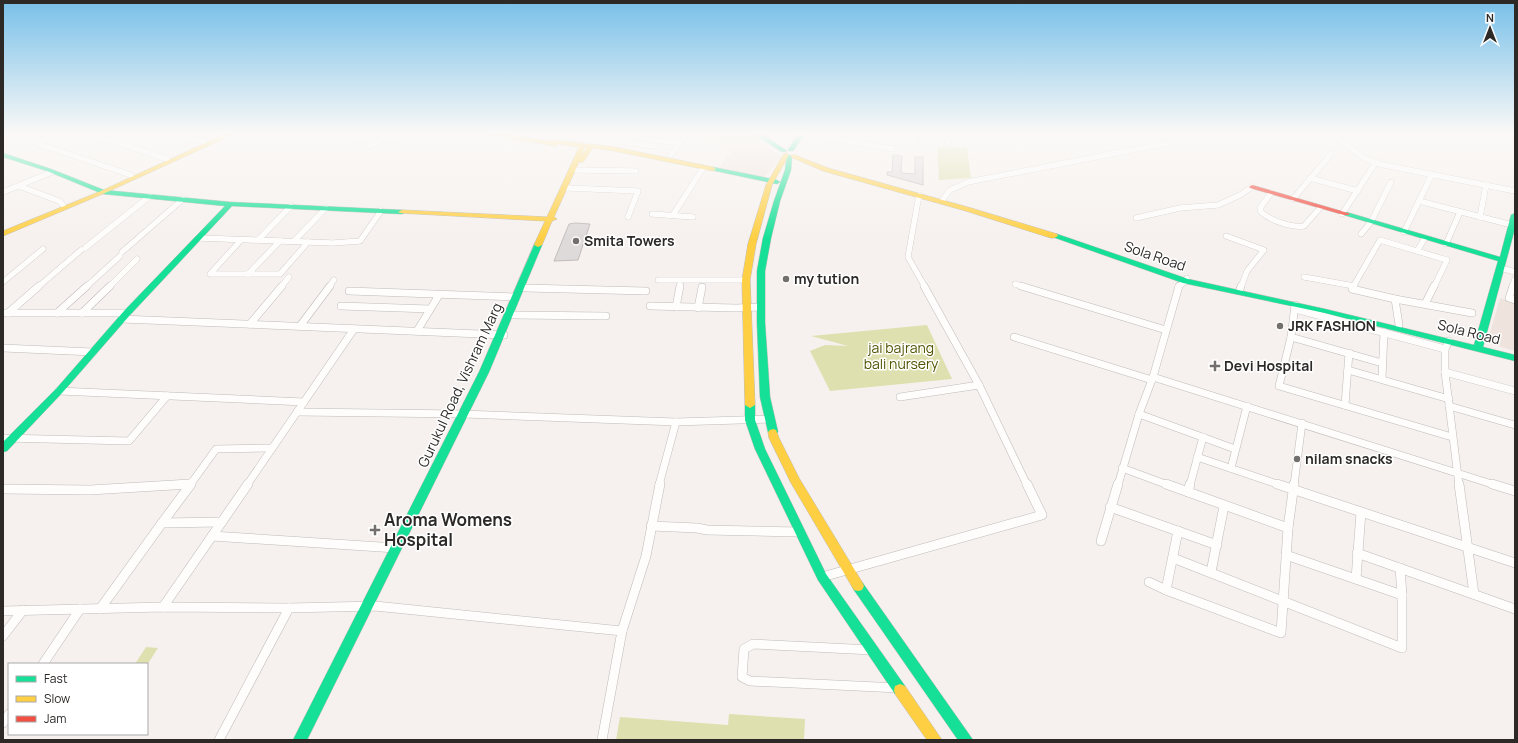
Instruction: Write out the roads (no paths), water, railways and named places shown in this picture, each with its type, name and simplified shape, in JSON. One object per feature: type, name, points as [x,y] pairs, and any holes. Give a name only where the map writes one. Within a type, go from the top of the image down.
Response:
[{"type":"street","points":[[45,170],[99,191],[230,204],[551,219]]},
{"type":"street","points":[[115,170],[131,175]]},
{"type":"street","points":[[3,230],[99,191],[143,170]]},
{"type":"street","points":[[3,234],[149,170]]},
{"type":"street","name":"Gurukul Road, Vishram Marg","points":[[300,740],[371,607],[396,548],[489,372],[501,335],[516,297],[575,170]]},
{"type":"street","points":[[576,170],[636,171]]},
{"type":"street","name":"Gurukul Road, Vishram Marg","points":[[501,335],[513,315],[551,219],[576,170]]},
{"type":"street","points":[[673,215],[701,170]]},
{"type":"street","points":[[711,170],[783,182]]},
{"type":"street","points":[[778,170],[771,181],[762,207],[754,237],[746,280],[750,420],[760,449],[822,576],[936,740]]},
{"type":"street","points":[[787,170],[767,238],[761,271],[765,397],[774,438],[796,480],[862,592],[966,740]]},
{"type":"street","points":[[787,173],[794,170]]},
{"type":"street","name":"Sola Road","points":[[832,170],[1010,220],[1187,280],[1447,345],[1479,346],[1515,358]]},
{"type":"street","name":"Sola Road","points":[[838,170],[1018,220],[1187,280],[1240,289],[1399,325],[1515,354]]},
{"type":"street","points":[[943,199],[944,195],[950,189],[968,182],[1031,170]]},
{"type":"street","points":[[1293,199],[1317,170]]},
{"type":"street","points":[[1342,214],[1371,170]]},
{"type":"street","points":[[1412,170],[1515,191]]},
{"type":"street","points":[[3,192],[52,172]]},
{"type":"street","points":[[1404,232],[1432,174]]},
{"type":"street","points":[[1310,178],[1358,191]]},
{"type":"street","points":[[1361,234],[1371,222],[1391,182]]},
{"type":"street","points":[[1480,217],[1486,185]]},
{"type":"street","points":[[18,186],[59,201],[63,205]]},
{"type":"street","points":[[1136,218],[1180,208],[1218,205],[1240,195],[1252,187],[1446,244],[1502,264],[1515,272]]},
{"type":"street","points":[[568,188],[638,191],[628,217]]},
{"type":"street","points":[[1272,193],[1260,208],[1261,212],[1274,219],[1300,227],[1305,225],[1312,215],[1320,208]]},
{"type":"street","points":[[822,576],[1042,515],[979,385],[908,257],[919,195]]},
{"type":"street","points":[[5,313],[150,196]]},
{"type":"street","points":[[57,313],[183,199]]},
{"type":"street","points":[[1419,201],[1480,217],[1513,228]]},
{"type":"street","points":[[3,448],[8,438],[59,391],[124,316],[230,204]]},
{"type":"street","points":[[258,240],[290,206]]},
{"type":"street","points":[[294,241],[326,208]]},
{"type":"street","points":[[199,238],[333,243],[360,241],[381,211]]},
{"type":"street","points":[[1446,244],[1460,212]]},
{"type":"street","points":[[652,214],[693,217]]},
{"type":"street","points":[[1479,346],[1513,228],[1515,215]]},
{"type":"street","points":[[1226,236],[1264,250],[1247,271],[1240,289]]},
{"type":"street","points":[[1417,251],[1426,238]]},
{"type":"street","points":[[241,240],[210,274],[280,274],[308,242]]},
{"type":"street","points":[[1425,304],[1447,260],[1380,240],[1352,289],[1395,299],[1472,313]]},
{"type":"street","points":[[248,274],[280,241]]},
{"type":"street","points":[[3,282],[43,249]]},
{"type":"street","points":[[82,313],[137,259]]},
{"type":"street","points":[[250,324],[289,277]]},
{"type":"street","points":[[1304,277],[1354,286]]},
{"type":"street","points":[[1515,279],[1509,298],[1515,300]]},
{"type":"street","points":[[300,326],[334,280]]},
{"type":"street","points":[[658,280],[746,280]]},
{"type":"street","points":[[1101,541],[1139,414],[1152,379],[1179,285],[1187,280]]},
{"type":"street","points":[[1015,284],[1166,330]]},
{"type":"street","points":[[676,307],[680,285]]},
{"type":"street","points":[[698,308],[702,286]]},
{"type":"street","points":[[524,288],[646,291]]},
{"type":"street","points":[[349,292],[516,297]]},
{"type":"street","points":[[417,331],[438,295]]},
{"type":"street","points":[[1395,299],[1399,325]]},
{"type":"street","points":[[341,306],[430,309]]},
{"type":"street","points":[[650,306],[698,308],[761,307]]},
{"type":"street","points":[[1452,437],[1279,386],[1297,307],[1384,332],[1447,345],[1445,372],[1452,437],[1469,548],[1474,594]]},
{"type":"street","points":[[5,313],[82,313],[250,324],[501,335]]},
{"type":"street","points":[[513,315],[606,316]]},
{"type":"street","points":[[163,608],[354,329]]},
{"type":"street","points":[[1382,380],[1384,332]]},
{"type":"street","points":[[1014,337],[1302,423],[1515,492]]},
{"type":"street","points":[[1291,337],[1382,363]]},
{"type":"street","points":[[3,348],[93,352]]},
{"type":"street","points":[[1345,405],[1349,353]]},
{"type":"street","points":[[1348,370],[1449,402],[1515,425]]},
{"type":"street","points":[[1445,372],[1515,391]]},
{"type":"street","points":[[900,397],[979,385]]},
{"type":"street","points":[[59,391],[304,402]]},
{"type":"street","points":[[8,438],[129,442],[167,396]]},
{"type":"street","points":[[1231,468],[1247,406]]},
{"type":"street","points":[[297,412],[466,414],[676,422],[770,419]]},
{"type":"street","name":"Gurukul Road, Vishram Marg","points":[[308,740],[371,607],[466,414]]},
{"type":"street","points":[[1139,414],[1235,449]]},
{"type":"street","points":[[602,740],[622,632],[646,556],[665,457],[676,422]]},
{"type":"street","points":[[1149,582],[1166,590],[1281,633],[1288,528],[1302,423]]},
{"type":"street","points":[[1188,492],[1204,437]]},
{"type":"street","points":[[100,609],[216,449],[272,448]]},
{"type":"street","points":[[1197,457],[1515,563]]},
{"type":"street","points":[[1122,468],[1288,528]]},
{"type":"street","points":[[3,489],[90,490],[190,484]]},
{"type":"street","points":[[1211,572],[1224,506]]},
{"type":"street","points":[[1110,507],[1217,545]]},
{"type":"street","points":[[1356,579],[1361,512]]},
{"type":"street","points":[[162,523],[222,522]]},
{"type":"street","points":[[651,526],[697,528],[707,530],[800,532]]},
{"type":"street","points":[[1166,590],[1178,531]]},
{"type":"street","points":[[212,536],[396,548]]},
{"type":"street","points":[[1358,553],[1515,609]]},
{"type":"street","points":[[1286,555],[1402,595]]},
{"type":"street","points":[[1173,558],[1402,648],[1402,595],[1400,568]]},
{"type":"street","points":[[3,610],[371,607],[622,632]]},
{"type":"street","points":[[219,740],[289,608]]},
{"type":"street","points":[[44,663],[80,609]]},
{"type":"street","points":[[3,636],[23,610]]},
{"type":"street","points":[[872,650],[753,644],[744,649],[742,676],[750,681],[899,688]]},
{"type":"place","name":"Smita Towers","points":[[576,241]]},
{"type":"place","name":"my tution","points":[[786,279]]},
{"type":"place","name":"JRK FASHION","points":[[1280,326]]},
{"type":"place","name":"Devi Hospital","points":[[1215,366]]},
{"type":"place","name":"nilam snacks","points":[[1297,459]]},
{"type":"place","name":"Aroma Womens Hospital","points":[[375,530]]},
{"type":"park label","name":"jai bajrang bali nursery","points":[[901,356]]}]
